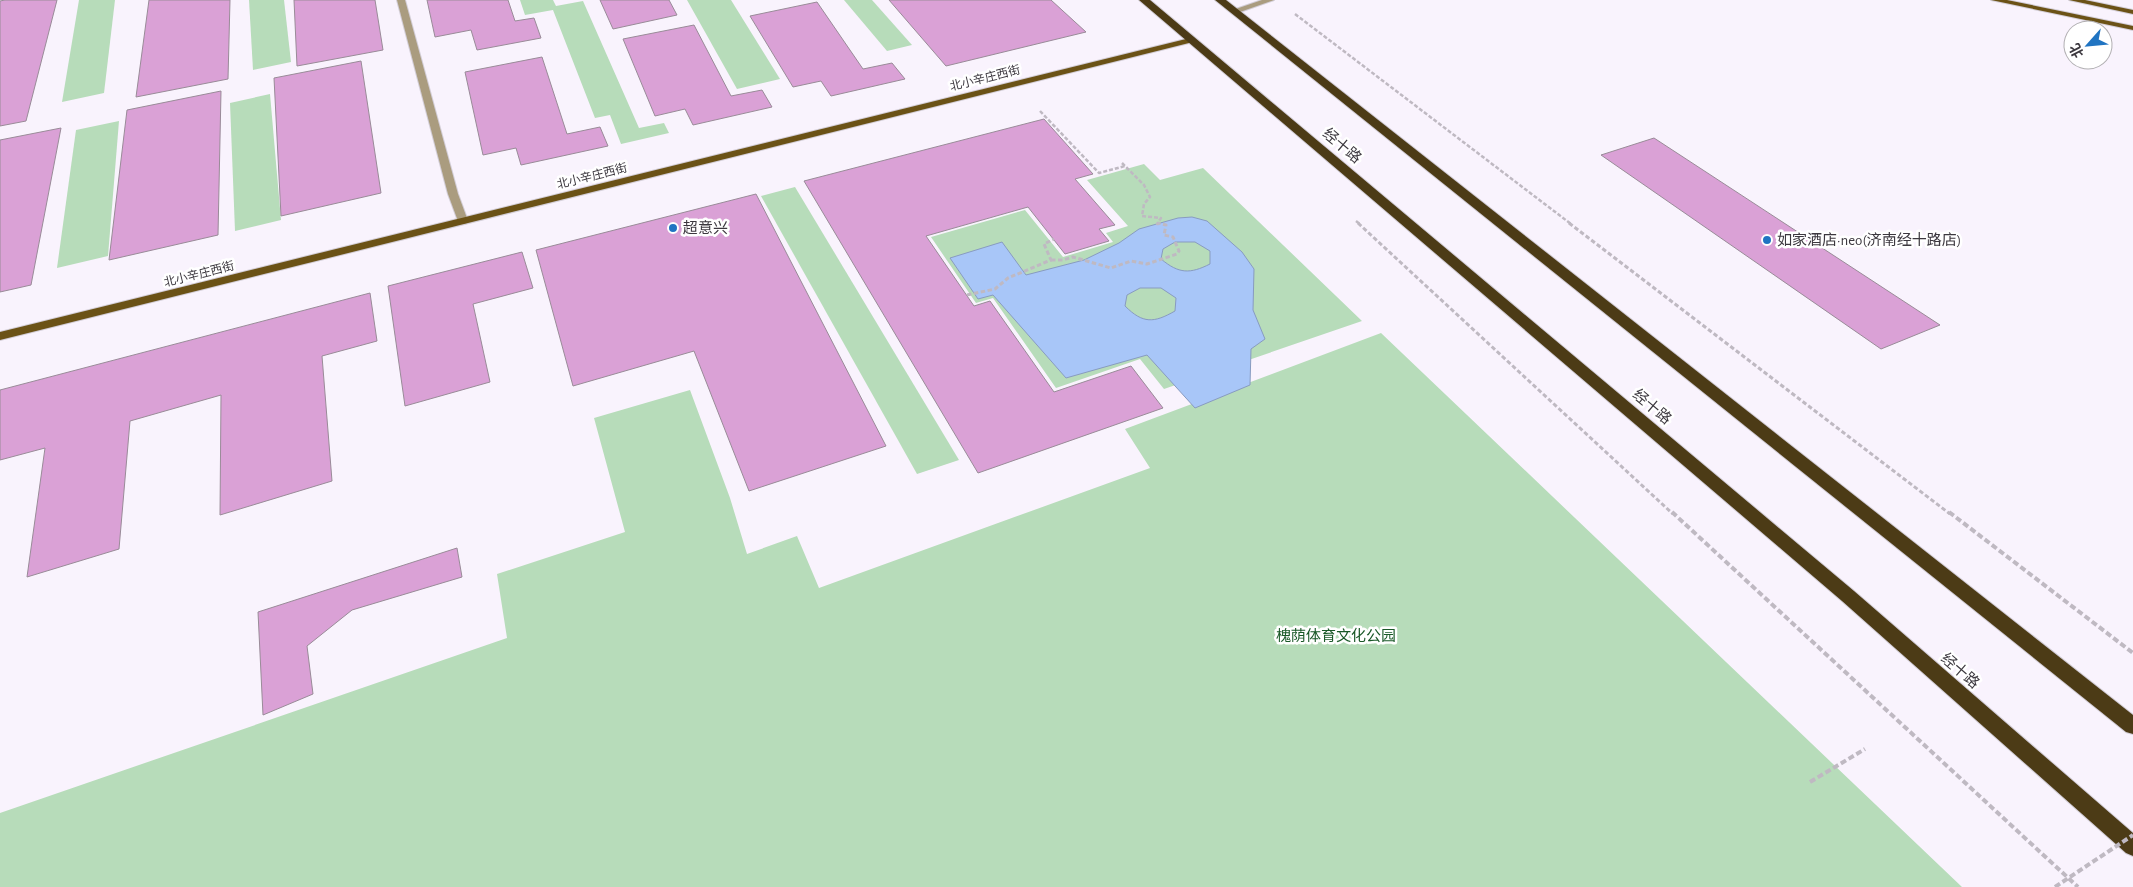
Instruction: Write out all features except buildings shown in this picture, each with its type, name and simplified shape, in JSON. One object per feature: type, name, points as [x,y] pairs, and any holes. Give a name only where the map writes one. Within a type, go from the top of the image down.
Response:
[{"type":"highway","name":"经十路","points":[[1144,0],[1848,596],[2133,846]]},
{"type":"highway","points":[[1220,0],[2133,726]]},
{"type":"main road","points":[[1995,0],[2133,28]]},
{"type":"main road","points":[[2073,0],[2133,12]]},
{"type":"main road","name":"北小辛庄西街","points":[[0,336],[1190,40]]},
{"type":"street","points":[[401,0],[453,194],[463,221]]},
{"type":"street","points":[[1234,11],[1270,0]]},
{"type":"path","points":[[1293,12],[2133,653]]},
{"type":"path","points":[[967,295],[991,292],[1004,284],[1008,278],[1051,260],[1063,260],[1072,257],[1080,258],[1110,268],[1131,262],[1147,264],[1177,254],[1179,251],[1173,237],[1164,234],[1166,225],[1157,224],[1161,218],[1142,216],[1144,204],[1150,197],[1144,185],[1124,165],[1099,173],[1040,111]]},
{"type":"path","points":[[1353,218],[2078,887]]},
{"type":"path","points":[[1051,260],[1044,244],[1054,239]]},
{"type":"path","points":[[1810,782],[1865,749]]},
{"type":"path","points":[[2056,887],[2133,835]]},
{"type":"green space","points":[[79,0],[115,0],[104,93],[62,102]]},
{"type":"green space","points":[[249,0],[284,0],[291,62],[253,70]]},
{"type":"green space","points":[[520,0],[553,0],[556,6],[583,1],[639,128],[664,123],[669,133],[621,144],[610,115],[595,118],[553,10],[525,15]]},
{"type":"green space","points":[[687,0],[731,0],[780,79],[737,89]]},
{"type":"green space","points":[[844,0],[872,0],[912,45],[887,51]]},
{"type":"green space","points":[[270,94],[281,220],[235,231],[230,103]]},
{"type":"green space","points":[[119,121],[108,256],[57,268],[76,130]]},
{"type":"green space","points":[[1144,164],[1160,180],[1203,168],[1362,321],[1164,389],[1140,359],[1056,388],[993,298],[976,303],[931,237],[1025,210],[1063,257],[1113,242],[1106,233],[1128,226],[1087,180]]},
{"type":"green space","points":[[795,187],[959,460],[917,474],[761,196]]},
{"type":"green space","name":"槐荫体育文化公园","points":[[1381,333],[1962,887],[0,887],[0,813],[507,638],[497,574],[625,532],[594,418],[690,390],[730,498],[747,554],[797,536],[819,588],[1150,468],[1125,429]]},
{"type":"water","points":[[1192,217],[1207,221],[1242,252],[1254,269],[1253,310],[1265,339],[1251,349],[1250,385],[1195,408],[1147,355],[1066,378],[993,295],[978,299],[950,258],[1002,242],[1026,275],[1084,260],[1119,243],[1139,229],[1178,218]],"holes":[[[1175,242],[1195,242],[1210,251],[1210,264],[1190,271],[1173,268],[1161,259],[1163,249]],[[1140,288],[1161,288],[1176,298],[1175,311],[1161,318],[1149,320],[1137,316],[1125,306],[1127,295]]]},
{"type":"place","name":"超意兴","points":[[673,228]]},
{"type":"place","name":"如家酒店·neo(济南经十路店)","points":[[1767,240]]}]
